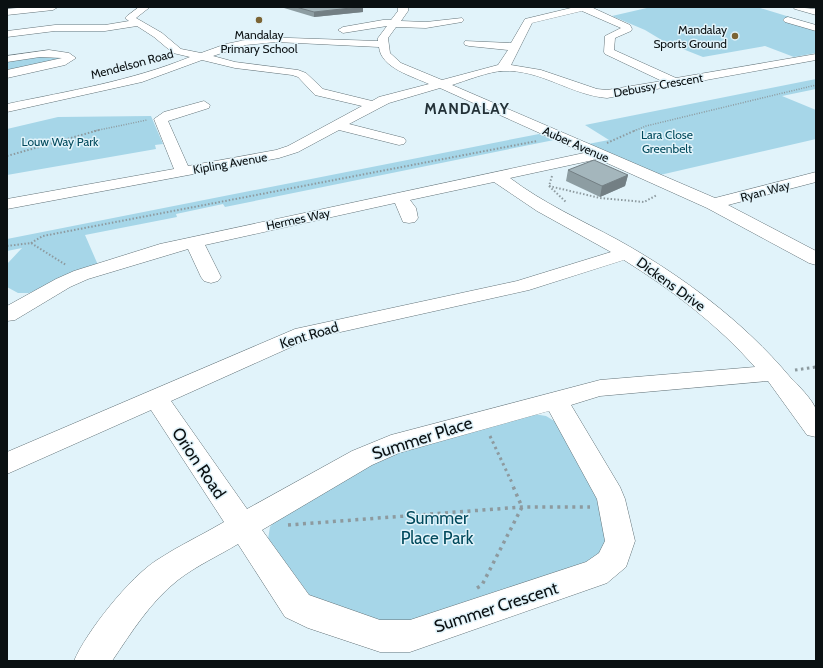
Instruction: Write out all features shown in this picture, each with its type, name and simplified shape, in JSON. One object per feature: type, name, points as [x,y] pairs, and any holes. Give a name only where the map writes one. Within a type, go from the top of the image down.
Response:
[{"type":"street","points":[[7,12],[53,7]]},
{"type":"street","points":[[145,7],[130,17],[158,35],[176,50],[235,65],[294,72],[302,75],[319,92],[372,105]]},
{"type":"street","points":[[383,44],[386,32],[406,7]]},
{"type":"street","points":[[502,67],[507,62],[530,20],[585,7],[627,27],[627,29],[610,36],[609,52],[675,82]]},
{"type":"street","points":[[798,7],[816,12]]},
{"type":"street","points":[[371,32],[339,30],[379,23],[428,25],[459,20]]},
{"type":"street","points":[[788,20],[816,28]]},
{"type":"street","points":[[7,34],[58,28],[105,28],[138,23]]},
{"type":"street","name":"Mendelson Road","points":[[7,108],[151,76],[232,46],[268,39],[383,44]]},
{"type":"street","points":[[468,43],[515,47]]},
{"type":"street","name":"Auber Avenue","points":[[383,44],[385,54],[392,62],[404,69],[713,204],[770,233],[816,259]]},
{"type":"street","points":[[7,59],[41,54],[65,55],[70,58],[61,63],[7,74]]},
{"type":"street","name":"Debussy Crescent","points":[[502,67],[536,72],[601,94],[816,57]]},
{"type":"street","name":"Kipling Avenue","points":[[7,204],[279,154],[293,149],[372,105],[391,98],[502,67]]},
{"type":"street","points":[[183,172],[161,121],[163,117],[204,106]]},
{"type":"street","points":[[336,125],[399,141]]},
{"type":"street","name":"Hermes Way","points":[[7,315],[26,303],[81,275],[145,254],[194,241],[599,154]]},
{"type":"street","name":"Dickens Drive","points":[[497,176],[522,196],[626,252],[667,279],[709,312],[782,372],[816,428]]},
{"type":"street","name":"Ryan Way","points":[[713,204],[816,177]]},
{"type":"street","points":[[399,197],[407,208],[409,218]]},
{"type":"street","points":[[194,241],[210,277]]},
{"type":"street","name":"Kent Road","points":[[7,463],[303,334],[522,286],[612,258],[626,252]]},
{"type":"street","points":[[7,295],[26,303]]},
{"type":"street","name":"Summer Place","points":[[91,661],[136,599],[150,584],[167,570],[380,449],[555,399],[615,386],[782,372]]},
{"type":"street","name":"Orion Road","points":[[156,399],[242,527]]},
{"type":"street","name":"Summer Crescent","points":[[242,527],[297,606],[308,612],[380,636],[410,636],[596,573],[610,563],[618,549],[620,541],[612,507],[606,487],[555,399]]},
{"type":"path","points":[[599,154],[605,144],[646,126],[816,85]]},
{"type":"path","points":[[7,156],[91,132],[163,117]]},
{"type":"path","points":[[7,246],[31,243],[43,236],[559,136]]},
{"type":"path","points":[[549,186],[554,164]]},
{"type":"path","points":[[549,186],[600,198],[644,202],[672,186]]},
{"type":"path","points":[[549,186],[567,203],[571,212],[562,218]]},
{"type":"path","points":[[31,243],[81,275]]},
{"type":"path","points":[[782,372],[816,368]]},
{"type":"path","points":[[482,420],[505,467],[522,507]]},
{"type":"path","points":[[476,589],[482,585],[522,507]]},
{"type":"path","points":[[282,525],[522,507],[612,507]]},
{"type":"green space","name":"Mandalay Sports Ground","points":[[651,7],[757,7],[816,25],[816,53],[794,57],[765,46],[703,57],[665,42],[645,30],[612,16]]},
{"type":"green space","points":[[32,56],[66,58],[7,73],[7,60]]},
{"type":"green space","name":"Lara Close Greenbelt","points":[[816,79],[816,89],[782,96],[816,110],[816,139],[660,175],[588,144],[609,140],[585,125]]},
{"type":"green space","name":"Louw Way Park","points":[[151,116],[163,144],[155,145],[156,149],[7,175],[7,129],[58,117]]},
{"type":"green space","points":[[539,134],[554,140],[225,207],[223,204],[176,214],[177,217],[85,235],[98,265],[29,293],[18,293],[7,287],[7,264],[22,248],[7,251],[7,239]]},
{"type":"green space","name":"Summer Place Park","points":[[534,414],[546,416],[556,422],[598,490],[609,539],[598,560],[398,627],[316,604],[268,539],[270,527],[274,522],[364,467],[390,455]]},
{"type":"building","points":[[296,7],[360,7],[314,12]]},
{"type":"building","points":[[594,160],[628,175],[602,186],[568,170]]},
{"type":"place","name":"Mandalay Primary School","points":[[259,20]]},
{"type":"place","name":"Mandalay Sports Ground","points":[[735,36]]},
{"type":"district","name":"MANDALAY","points":[[467,109]]}]
